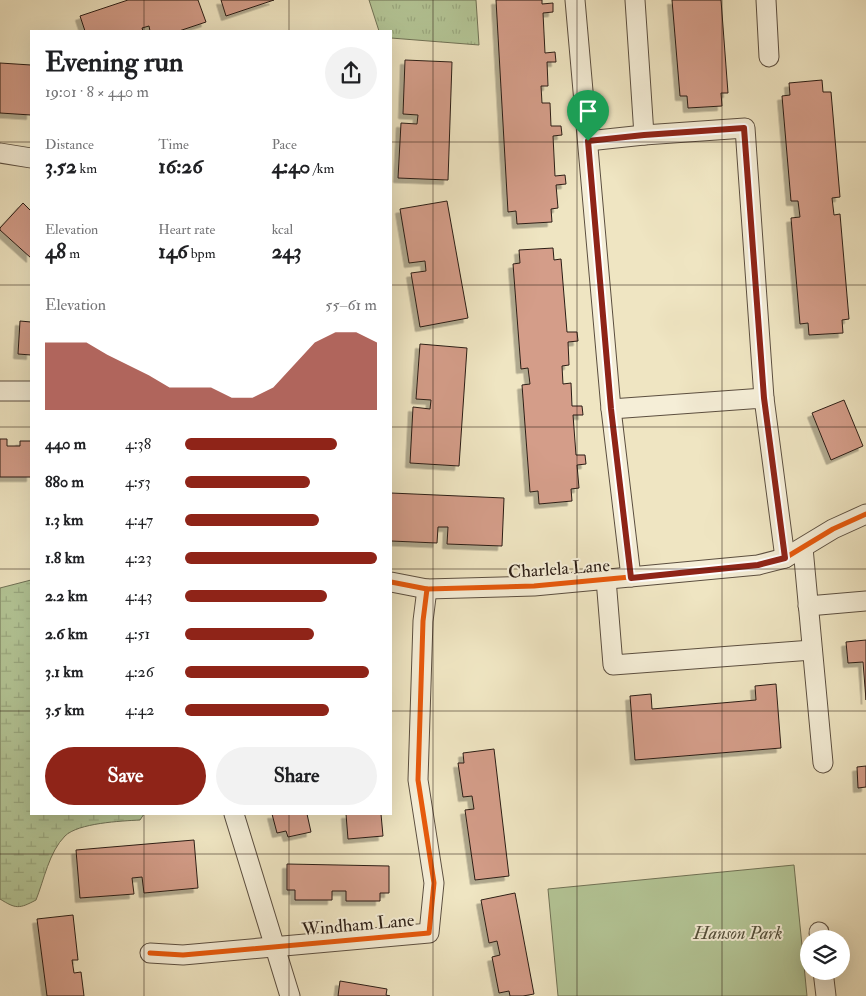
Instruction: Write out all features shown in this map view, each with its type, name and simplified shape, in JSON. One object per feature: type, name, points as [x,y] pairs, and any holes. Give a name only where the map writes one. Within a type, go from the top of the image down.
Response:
[{"type":"street","points":[[575,0],[611,409],[631,578]]},
{"type":"street","points":[[635,0],[644,135]]},
{"type":"street","points":[[766,0],[769,57]]},
{"type":"street","points":[[588,141],[744,128],[764,398],[785,558]]},
{"type":"street","points":[[0,153],[30,158]]},
{"type":"street","points":[[0,391],[30,392]]},
{"type":"street","points":[[611,409],[764,398]]},
{"type":"street","name":"Charlela Lane","points":[[392,582],[427,589],[534,586],[758,565],[785,558],[832,529],[866,514]]},
{"type":"street","points":[[803,548],[823,763]]},
{"type":"street","points":[[606,579],[613,665],[812,650]]},
{"type":"street","name":"Windham Lane","points":[[274,946],[429,933],[434,883],[418,780],[423,621],[427,589]]},
{"type":"street","points":[[808,606],[866,601]]},
{"type":"street","points":[[234,815],[290,996]]},
{"type":"street","points":[[150,953],[183,955],[274,946]]},
{"type":"street","points":[[824,980],[826,996]]},
{"type":"green space","points":[[369,0],[476,0],[479,45],[392,38],[392,30],[379,30]]},
{"type":"green space","points":[[30,580],[30,815],[143,815],[140,820],[89,825],[65,836],[51,858],[36,900],[18,907],[0,899],[0,588]]},
{"type":"green space","name":"Hanson Park","points":[[794,865],[800,930],[800,980],[805,980],[807,996],[558,996],[548,889]]},
{"type":"building","points":[[128,0],[198,0],[206,22],[182,30],[150,30],[149,26],[142,28],[143,30],[85,30],[80,16]]},
{"type":"building","points":[[221,0],[274,0],[226,16]]},
{"type":"building","points":[[496,0],[542,0],[542,4],[553,3],[553,12],[543,13],[545,53],[555,52],[556,62],[547,62],[548,86],[541,86],[542,103],[550,103],[551,126],[561,126],[562,135],[553,136],[555,176],[565,175],[566,184],[556,185],[558,208],[551,209],[552,222],[517,224],[516,211],[508,212]]},
{"type":"building","points":[[672,0],[721,0],[728,93],[721,93],[722,106],[688,108],[687,96],[680,96]]},
{"type":"building","points":[[405,60],[452,62],[448,180],[398,178],[401,123],[417,124],[418,115],[403,114]]},
{"type":"building","points":[[0,63],[30,65],[30,115],[0,113]]},
{"type":"building","points":[[822,80],[823,92],[831,92],[840,197],[832,198],[834,215],[840,214],[849,319],[842,320],[843,333],[809,335],[808,323],[800,324],[791,218],[800,217],[798,201],[791,201],[782,96],[790,95],[789,83]]},
{"type":"building","points":[[447,201],[468,318],[420,327],[411,273],[426,271],[425,261],[409,263],[400,209]]},
{"type":"building","points":[[23,203],[30,210],[30,257],[0,230]]},
{"type":"building","points":[[553,248],[554,260],[561,259],[567,332],[577,332],[578,341],[568,342],[569,365],[562,366],[563,384],[571,383],[572,406],[582,406],[583,415],[573,415],[576,455],[585,455],[586,464],[577,465],[579,488],[571,489],[572,501],[539,504],[538,491],[530,492],[522,385],[530,384],[528,368],[521,369],[513,264],[520,263],[519,250]]},
{"type":"building","points":[[20,321],[30,322],[30,355],[18,354]]},
{"type":"building","points":[[420,344],[467,348],[459,466],[410,463],[413,407],[430,409],[431,400],[416,399]]},
{"type":"building","points":[[844,400],[863,446],[831,460],[812,413]]},
{"type":"building","points":[[0,439],[7,439],[7,446],[20,446],[20,441],[30,441],[30,477],[0,477]]},
{"type":"building","points":[[392,493],[504,498],[502,546],[447,544],[448,527],[438,527],[437,543],[392,541]]},
{"type":"building","points":[[866,640],[866,700],[863,662],[848,663],[846,642]]},
{"type":"building","points":[[776,684],[781,748],[635,760],[630,696],[651,694],[652,709],[756,700],[755,686]]},
{"type":"building","points":[[494,749],[509,876],[475,880],[465,810],[474,809],[472,796],[463,797],[458,763],[464,763],[463,753]]},
{"type":"building","points":[[866,766],[866,787],[858,788],[857,767]]},
{"type":"building","points":[[272,815],[307,815],[311,832],[288,837],[286,831],[277,833]]},
{"type":"building","points":[[346,815],[381,815],[383,836],[348,839]]},
{"type":"building","points":[[194,840],[198,888],[144,893],[142,877],[132,878],[134,894],[80,898],[76,850]]},
{"type":"building","points":[[287,864],[389,866],[389,893],[380,893],[380,901],[346,901],[346,891],[332,891],[332,900],[295,900],[295,890],[287,890]]},
{"type":"building","points":[[515,893],[534,994],[523,996],[510,996],[509,991],[499,993],[492,957],[500,955],[497,941],[489,943],[481,900]]},
{"type":"building","points":[[73,915],[78,960],[72,960],[74,973],[81,972],[84,996],[47,996],[37,919]]},
{"type":"building","points":[[340,981],[387,989],[386,995],[390,996],[338,996]]},
{"type":"cycle path","points":[[392,582],[427,589],[534,586],[758,565],[785,558],[833,529],[866,514]]},
{"type":"cycle path","points":[[150,953],[183,955],[429,933],[434,883],[418,780],[423,621],[427,589]]},
{"type":"route","points":[[744,128],[764,398],[785,558],[758,565],[631,578],[611,409],[588,141],[744,128]]}]
